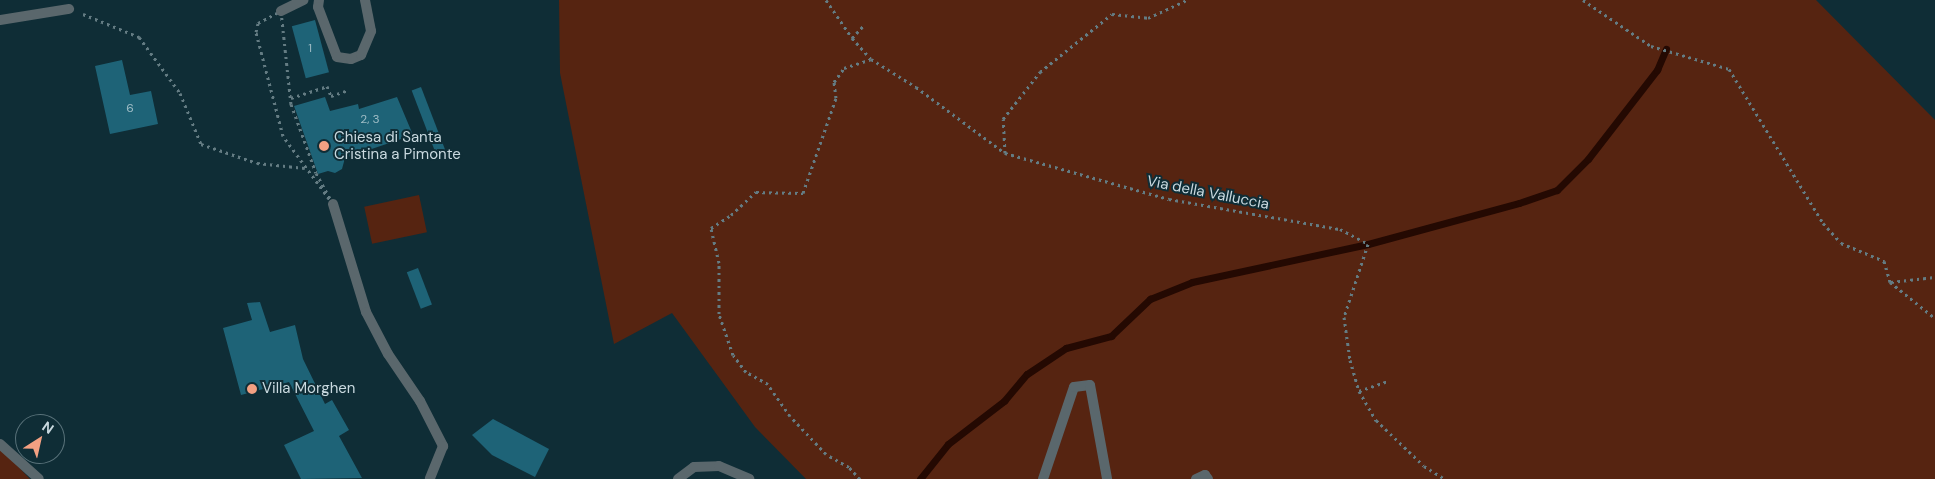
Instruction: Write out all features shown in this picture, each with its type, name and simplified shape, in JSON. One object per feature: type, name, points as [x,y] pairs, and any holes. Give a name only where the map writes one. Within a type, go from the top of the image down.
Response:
[{"type":"street","points":[[281,11],[304,0]]},
{"type":"street","points":[[319,0],[318,7],[330,44],[338,56],[351,59],[361,55],[371,31],[365,0]]},
{"type":"street","points":[[0,20],[69,9]]},
{"type":"street","points":[[333,204],[366,312],[388,354],[420,401],[443,446],[430,479]]},
{"type":"street","points":[[1043,479],[1074,387],[1090,385],[1107,479]]},
{"type":"street","points":[[0,444],[40,479]]},
{"type":"street","points":[[678,479],[694,467],[719,466],[749,479]]},
{"type":"street","points":[[1196,479],[1205,475],[1208,479]]},
{"type":"path","name":"Via della Valluccia","points":[[826,0],[852,38],[871,59],[916,87],[1005,153],[1170,199],[1340,229],[1368,244],[1344,317],[1350,360],[1359,391],[1376,420],[1424,466],[1445,479]]},
{"type":"path","points":[[1005,153],[1003,119],[1040,72],[1112,14],[1148,18],[1187,0]]},
{"type":"path","points":[[1583,0],[1651,46],[1729,69],[1823,224],[1841,243],[1884,261],[1890,282],[1935,318]]},
{"type":"path","points":[[69,9],[139,37],[180,93],[201,144],[257,163],[306,168]]},
{"type":"path","points":[[281,11],[291,98],[304,142],[333,204],[283,136],[256,32],[258,23],[281,11]]},
{"type":"path","points":[[852,38],[863,26]]},
{"type":"path","points":[[860,479],[849,467],[826,454],[790,416],[768,384],[746,372],[734,355],[719,314],[719,263],[711,228],[756,192],[803,193],[836,98],[834,82],[844,68],[871,59]]},
{"type":"path","points":[[291,98],[327,86],[331,96],[348,90]]},
{"type":"path","points":[[1890,282],[1935,277]]},
{"type":"path","points":[[1359,391],[1388,381]]},
{"type":"shaded area","points":[[559,0],[1816,0],[1935,120],[1935,479],[806,479],[755,427],[672,313],[614,344],[560,73]]},
{"type":"shaded area","points":[[419,195],[427,232],[372,244],[364,207]]},
{"type":"shaded area","points":[[0,449],[30,479],[0,479]]},
{"type":"building","points":[[315,20],[329,72],[306,78],[292,26]]},
{"type":"building","points":[[122,60],[130,95],[151,91],[158,124],[110,134],[95,66]]},
{"type":"building","points":[[421,87],[446,152],[437,156],[412,91]]},
{"type":"building","points":[[325,97],[330,111],[358,104],[359,109],[397,97],[413,135],[345,158],[342,169],[335,173],[328,171],[318,174],[294,106]]},
{"type":"building","points":[[418,268],[432,304],[421,309],[407,272]]},
{"type":"building","name":"Villa Morghen","points":[[260,302],[270,332],[295,325],[303,359],[325,404],[332,400],[349,430],[339,436],[362,478],[301,479],[284,445],[314,431],[289,382],[241,395],[223,328],[252,320],[247,303]]},
{"type":"building","points":[[493,419],[549,449],[535,477],[492,455],[472,435]]},
{"type":"waterway","points":[[920,479],[948,444],[1004,401],[1027,374],[1066,348],[1111,336],[1150,299],[1192,282],[1368,244],[1519,203],[1557,190],[1588,159],[1657,70],[1666,49]]},
{"type":"place","name":"Chiesa di Santa Cristina a Pimonte","points":[[324,146]]},
{"type":"place","name":"Villa Morghen","points":[[252,389]]}]
